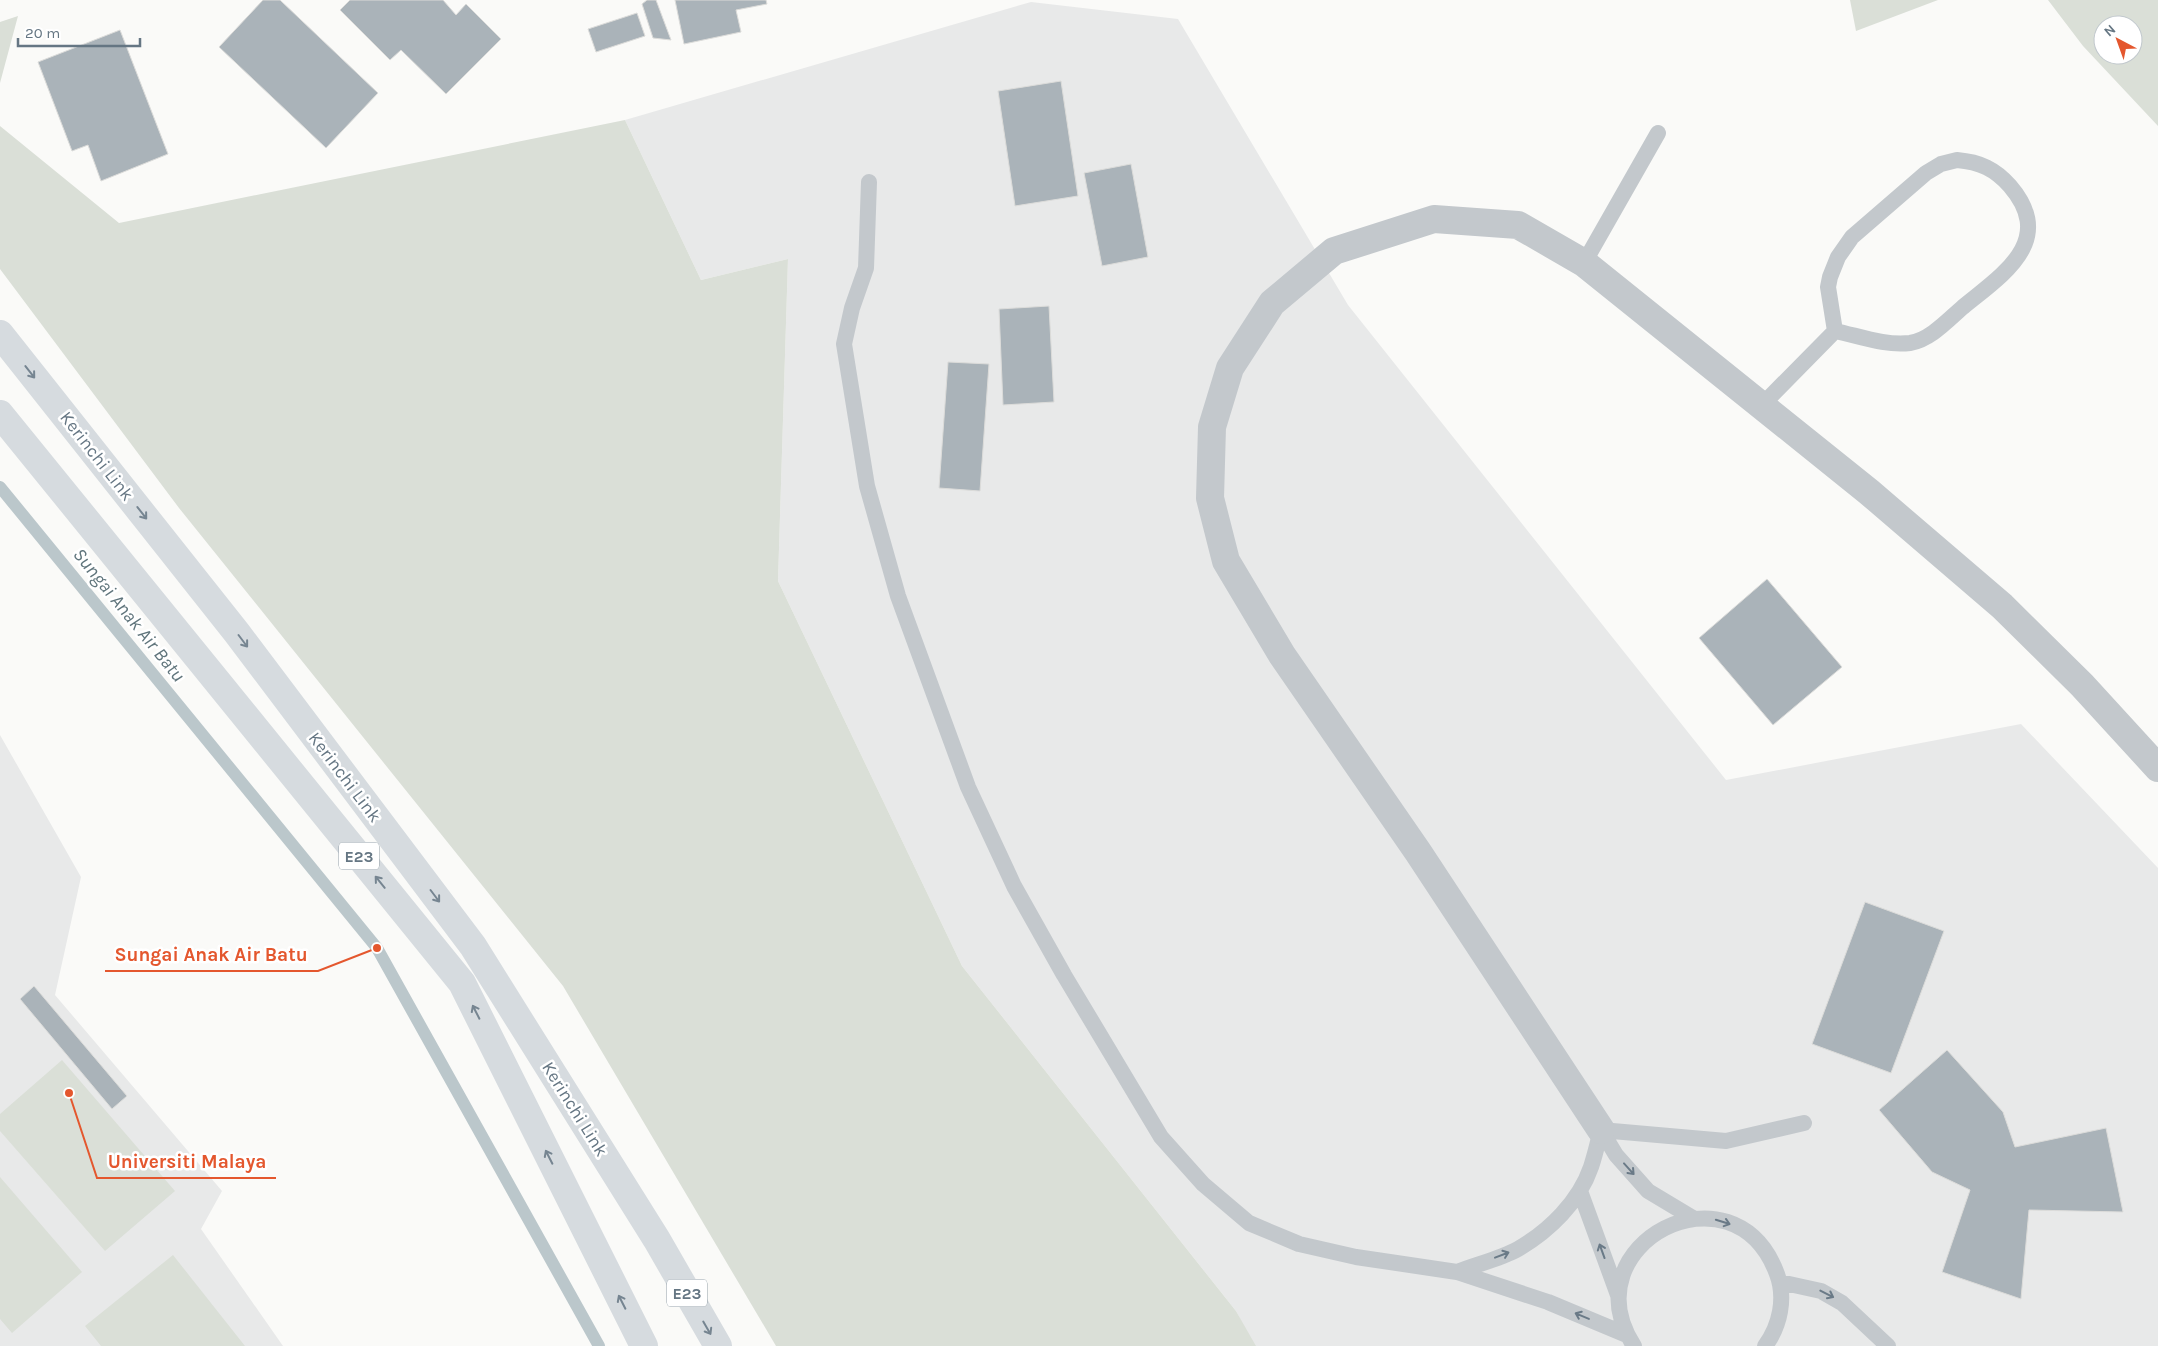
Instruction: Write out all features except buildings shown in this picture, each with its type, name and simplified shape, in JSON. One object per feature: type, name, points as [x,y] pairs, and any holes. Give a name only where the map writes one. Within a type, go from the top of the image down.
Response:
[{"type":"highway","name":"Kerinchi Link","points":[[0,334],[237,633],[473,946],[657,1240],[718,1346]]},
{"type":"highway","name":"E23","points":[[0,414],[462,983],[644,1346]]},
{"type":"street","points":[[1601,1130],[1418,852],[1282,655],[1226,562],[1210,498],[1212,427],[1230,368],[1272,303],[1334,251],[1434,219],[1518,224],[1584,263],[1869,492],[2002,606],[2082,685],[2158,768]]},
{"type":"lane","points":[[1584,263],[1658,133]]},
{"type":"lane","points":[[1958,160],[1975,161],[1990,168],[2015,192],[2024,206],[2028,223],[2026,240],[2020,256],[2008,270],[1934,331],[1912,343],[1900,344],[1835,331],[1828,287],[1833,267],[1838,257],[1852,237],[1926,173],[1941,164],[1958,160]]},
{"type":"lane","points":[[870,182],[866,268],[852,308],[844,344],[868,486],[898,596],[968,787],[1014,886],[1064,975],[1161,1136],[1203,1184],[1249,1224],[1299,1244],[1356,1256],[1457,1272],[1548,1302],[1630,1341]]},
{"type":"lane","points":[[1761,406],[1835,331]]},
{"type":"lane","points":[[1601,1130],[1726,1140],[1804,1123]]},
{"type":"lane","points":[[1457,1272],[1516,1250],[1543,1233],[1580,1191],[1591,1168],[1601,1130]]},
{"type":"lane","points":[[1601,1130],[1616,1155],[1648,1191],[1693,1218]]},
{"type":"lane","points":[[1580,1191],[1619,1297]]},
{"type":"lane","points":[[1630,1341],[1620,1316],[1619,1297],[1623,1274],[1634,1253],[1650,1236],[1670,1224],[1693,1218],[1717,1219],[1739,1227],[1757,1241],[1772,1260],[1780,1282],[1781,1309],[1772,1335],[1765,1346]]},
{"type":"lane","points":[[1780,1282],[1821,1291],[1842,1303],[1888,1346]]},
{"type":"shaded area","points":[[1850,0],[1938,0],[1856,31]]},
{"type":"shaded area","points":[[2048,0],[2158,0],[2158,126],[2101,65],[2143,65],[2143,15],[2093,15],[2093,57]]},
{"type":"shaded area","points":[[1031,2],[1178,19],[1348,305],[1726,780],[2021,724],[2158,868],[2158,1346],[1254,1346],[1236,1311],[962,966],[778,581],[788,259],[701,280],[625,120]]},
{"type":"shaded area","points":[[18,16],[0,83],[0,22]]},
{"type":"shaded area","points":[[625,120],[701,280],[788,259],[778,581],[962,966],[1236,1311],[1256,1346],[776,1346],[563,986],[179,508],[0,269],[0,126],[119,223]]},
{"type":"shaded area","points":[[0,735],[81,877],[55,995],[222,1191],[201,1229],[283,1346],[0,1346]]},
{"type":"shaded area","points":[[62,1060],[175,1191],[105,1251],[0,1131],[0,1114]]},
{"type":"shaded area","points":[[0,1177],[82,1272],[12,1333],[0,1319]]},
{"type":"shaded area","points":[[173,1255],[245,1346],[101,1346],[85,1326]]},
{"type":"waterway","name":"Sungai Anak Air Batu","points":[[0,487],[377,948],[599,1346]]},
{"type":"place","name":"Sungai Anak Air Batu","points":[[377,948]]},
{"type":"place","name":"Universiti Malaya","points":[[69,1093]]}]
